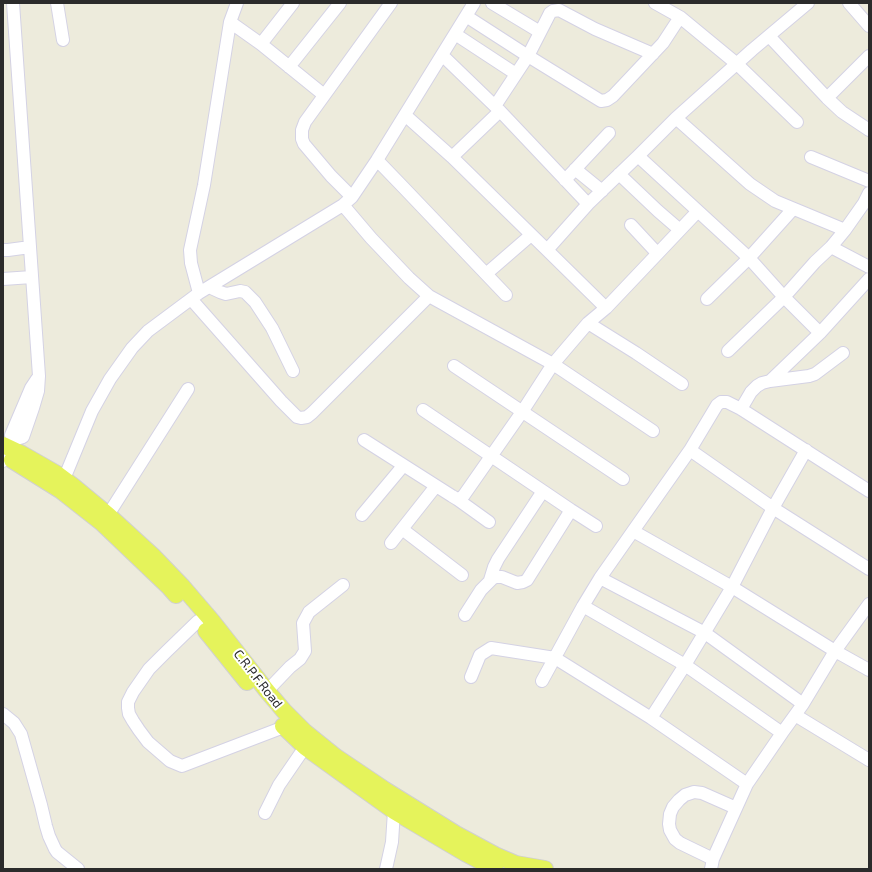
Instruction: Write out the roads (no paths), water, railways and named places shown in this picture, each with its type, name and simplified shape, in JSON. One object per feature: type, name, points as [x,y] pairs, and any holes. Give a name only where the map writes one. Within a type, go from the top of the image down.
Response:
[{"type":"main road","name":"C.R.P.F.Road","points":[[6,451],[22,454],[64,479],[86,495],[154,557],[182,586],[212,621],[267,692],[291,718],[318,743],[336,757],[385,790],[456,834],[495,856],[516,864],[545,869]]},
{"type":"main road","name":"C.R.P.F.Road","points":[[6,451],[102,522],[169,587],[284,727],[305,747],[394,811],[495,869]]},
{"type":"street","points":[[6,451],[23,437],[38,390],[39,376],[13,3]]},
{"type":"street","points":[[57,3],[63,40]]},
{"type":"street","points":[[237,3],[230,22],[204,185],[190,250],[191,263],[200,293],[281,401],[297,417],[301,418],[307,417],[312,413],[428,296]]},
{"type":"street","points":[[261,44],[293,3]]},
{"type":"street","points":[[289,67],[340,3]]},
{"type":"street","points":[[391,3],[305,122],[302,130],[302,139],[304,144],[331,176],[371,238],[428,296],[553,364],[653,431]]},
{"type":"street","points":[[64,479],[92,411],[110,379],[132,348],[148,331],[200,293],[347,201],[377,160],[474,3]]},
{"type":"street","points":[[492,3],[509,7],[540,32]]},
{"type":"street","points":[[655,3],[680,17],[737,64],[797,122]]},
{"type":"street","points":[[547,250],[588,204],[676,118],[752,50],[808,3]]},
{"type":"street","points":[[849,3],[869,26]]},
{"type":"street","points":[[452,157],[497,109],[516,74],[528,56],[550,13],[553,11],[568,8],[595,29],[653,54]]},
{"type":"street","points":[[466,16],[601,101],[613,96],[653,54],[663,43],[680,17]]},
{"type":"street","points":[[230,22],[261,44],[324,95]]},
{"type":"street","points":[[455,34],[516,74]]},
{"type":"street","points":[[769,36],[842,112],[869,130]]},
{"type":"street","points":[[442,55],[497,109],[588,204]]},
{"type":"street","points":[[828,98],[867,62]]},
{"type":"street","points":[[405,115],[452,157],[606,308]]},
{"type":"street","points":[[676,118],[750,184],[775,201],[845,230]]},
{"type":"street","points":[[565,180],[609,133]]},
{"type":"street","points":[[638,156],[749,258],[784,297],[820,333]]},
{"type":"street","points":[[811,157],[869,181]]},
{"type":"street","points":[[377,160],[506,295]]},
{"type":"street","points":[[575,169],[602,191]]},
{"type":"street","points":[[619,174],[680,230]]},
{"type":"street","points":[[728,351],[784,297],[845,230],[867,201]]},
{"type":"street","points":[[707,299],[749,258],[793,209]]},
{"type":"street","points":[[457,499],[462,498],[492,457],[553,364],[588,323],[606,308],[698,211]]},
{"type":"street","points":[[631,226],[658,253]]},
{"type":"street","points":[[486,274],[531,235]]},
{"type":"street","points":[[831,246],[869,266]]},
{"type":"street","points":[[3,250],[30,247]]},
{"type":"street","points":[[3,279],[32,277]]},
{"type":"street","points":[[770,381],[820,333],[869,279]]},
{"type":"street","points":[[200,293],[220,292],[226,294],[240,291],[249,296],[255,302],[272,328],[293,371]]},
{"type":"street","points":[[588,323],[682,384]]},
{"type":"street","points":[[740,409],[751,392],[762,383],[815,374],[843,353]]},
{"type":"street","points":[[454,366],[623,479]]},
{"type":"street","points":[[108,515],[188,389]]},
{"type":"street","points":[[542,681],[600,578],[690,450],[717,405],[722,402],[727,402],[740,409],[869,491]]},
{"type":"street","points":[[423,410],[596,526]]},
{"type":"street","points":[[364,440],[457,499],[489,522]]},
{"type":"street","points":[[690,450],[773,508],[869,569]]},
{"type":"street","points":[[651,718],[705,633],[732,587],[773,508],[806,450]]},
{"type":"street","points":[[362,515],[403,466]]},
{"type":"street","points":[[391,543],[436,486]]},
{"type":"street","points":[[490,580],[498,559],[543,491]]},
{"type":"street","points":[[465,614],[481,590],[493,578],[502,577],[517,583],[527,580],[571,510]]},
{"type":"street","points":[[402,529],[462,575]]},
{"type":"street","points":[[633,531],[732,587],[835,651],[869,670]]},
{"type":"street","points":[[600,578],[705,633],[803,704]]},
{"type":"street","points":[[267,692],[290,667],[300,659],[305,651],[303,623],[309,612],[343,585]]},
{"type":"street","points":[[736,808],[702,793],[694,792],[685,795],[673,807],[670,814],[670,830],[675,839],[712,864],[747,784],[796,715],[835,651],[869,604]]},
{"type":"street","points":[[583,606],[685,665],[782,733]]},
{"type":"street","points":[[198,621],[149,669],[128,702],[128,708],[133,721],[148,742],[170,761],[176,765],[182,766],[284,727]]},
{"type":"street","points":[[471,677],[480,655],[491,648],[555,658],[651,718],[747,784]]},
{"type":"street","points":[[3,714],[14,722],[21,734],[49,836],[55,849],[78,869]]},
{"type":"street","points":[[796,715],[869,760]]},
{"type":"street","points":[[266,813],[279,785],[305,747]]},
{"type":"street","points":[[386,869],[392,842],[394,811]]}]
